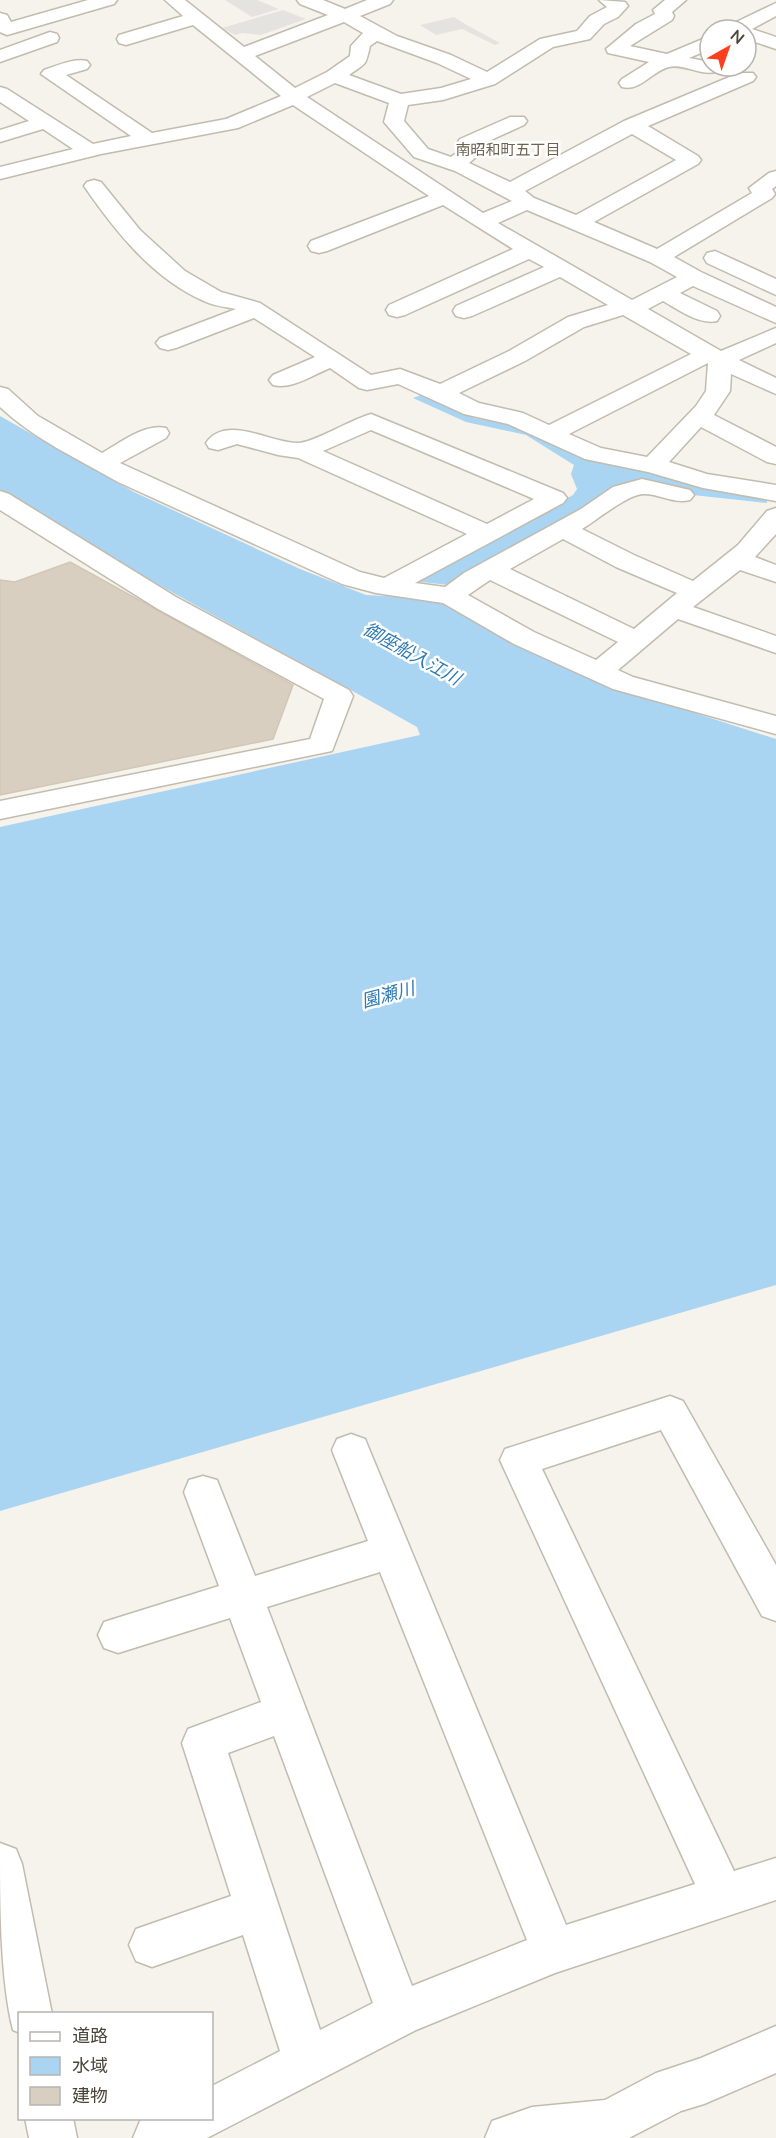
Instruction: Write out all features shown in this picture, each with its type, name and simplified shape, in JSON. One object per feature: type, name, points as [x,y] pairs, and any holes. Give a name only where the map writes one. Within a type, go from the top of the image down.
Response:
[{"type":"street","points":[[2,38],[108,0]]},
{"type":"street","points":[[174,0],[293,96],[482,222],[714,357],[776,387]]},
{"type":"street","points":[[306,0],[345,15],[376,33],[444,59],[488,80]]},
{"type":"street","points":[[242,54],[384,0]]},
{"type":"street","points":[[334,76],[399,100],[443,94],[488,80],[548,43],[583,35],[597,20],[611,13],[618,6],[608,0]]},
{"type":"street","points":[[677,0],[662,10],[665,16],[643,28],[615,50],[698,66]]},
{"type":"street","points":[[758,19],[776,9]]},
{"type":"street","points":[[126,39],[197,18]]},
{"type":"street","points":[[758,27],[776,26]]},
{"type":"street","points":[[2,38],[67,33]]},
{"type":"street","points":[[0,174],[90,151],[231,124],[266,111],[334,76],[360,58],[361,44],[376,33]]},
{"type":"street","points":[[758,35],[776,43]]},
{"type":"street","points":[[629,83],[648,69],[698,48]]},
{"type":"street","points":[[80,65],[51,74],[147,139]]},
{"type":"street","points":[[482,222],[518,196],[631,126],[741,78]]},
{"type":"street","points":[[0,93],[90,151]]},
{"type":"street","points":[[399,100],[394,122],[412,146],[422,153],[658,257],[693,277],[776,316]]},
{"type":"street","points":[[453,165],[474,150],[466,143],[518,121]]},
{"type":"street","points":[[0,136],[46,122]]},
{"type":"street","points":[[577,223],[691,159],[631,126]]},
{"type":"street","points":[[94,186],[124,228],[156,259],[190,284],[214,297],[249,306],[368,383],[400,376],[472,409],[515,418],[594,454],[653,465],[703,481],[776,492]]},
{"type":"street","points":[[658,257],[772,190]]},
{"type":"street","points":[[319,246],[445,197]]},
{"type":"street","points":[[397,310],[530,250]]},
{"type":"street","points":[[715,258],[776,288]]},
{"type":"street","points":[[464,311],[561,268]]},
{"type":"street","points":[[441,393],[517,356],[576,322],[628,308],[693,277]]},
{"type":"street","points":[[662,292],[709,316]]},
{"type":"street","points":[[168,343],[255,310]]},
{"type":"street","points":[[552,433],[627,393],[714,357],[776,335]]},
{"type":"street","points":[[653,465],[699,416],[718,391],[714,357]]},
{"type":"street","points":[[281,380],[331,359]]},
{"type":"street","points":[[0,394],[9,413],[102,463],[151,488],[351,578],[392,588],[447,595],[524,638],[623,683],[776,725]]},
{"type":"street","points":[[699,416],[776,457]]},
{"type":"street","points":[[303,452],[371,421],[554,498],[392,588]]},
{"type":"street","points":[[102,463],[157,433]]},
{"type":"street","points":[[218,443],[236,436],[278,448],[303,452],[488,534]]},
{"type":"street","points":[[447,595],[563,529],[621,492],[638,486],[701,500],[776,508]]},
{"type":"street","points":[[0,499],[167,603],[339,696],[322,745],[0,810]]},
{"type":"street","points":[[599,672],[674,609],[738,560],[765,532],[776,516]]},
{"type":"street","points":[[563,529],[625,561],[696,592]]},
{"type":"street","points":[[738,560],[776,574]]},
{"type":"street","points":[[490,570],[636,640]]},
{"type":"street","points":[[674,609],[776,645]]},
{"type":"street","points":[[723,1896],[519,1460],[670,1412],[776,1603]]},
{"type":"street","points":[[351,1450],[554,1951]]},
{"type":"street","points":[[203,1492],[400,2013]]},
{"type":"street","points":[[118,1635],[392,1551]]},
{"type":"street","points":[[287,1712],[203,1743],[307,2062]]},
{"type":"street","points":[[0,1864],[29,2012]]},
{"type":"street","points":[[213,2109],[400,2013],[554,1951],[776,1879]]},
{"type":"street","points":[[152,1945],[257,1909]]},
{"type":"street","points":[[509,2138],[532,2131],[609,2123],[633,2126],[673,2090],[704,2081],[776,2049]]},
{"type":"street","points":[[49,2120],[53,2138]]},
{"type":"street","points":[[157,2138],[192,2120]]},
{"type":"shaded area","points":[[225,0],[257,0],[279,9],[252,17]]},
{"type":"shaded area","points":[[283,10],[306,19],[261,35],[242,33],[235,35],[222,28]]},
{"type":"shaded area","points":[[454,17],[500,43],[495,45],[462,29],[436,35],[420,25]]},
{"type":"water","points":[[421,395],[434,397],[474,418],[509,425],[549,441],[767,496],[767,503],[693,495],[658,484],[449,585],[413,581],[573,495],[577,489],[571,474],[574,465],[526,435],[466,422],[413,398]]},
{"type":"water","points":[[0,416],[134,492],[300,569],[366,595],[404,597],[441,603],[523,649],[566,667],[639,695],[776,739],[776,1285],[0,1511],[0,827],[420,735],[417,727],[155,583],[0,491]]},
{"type":"building","points":[[70,562],[293,685],[273,739],[0,795],[0,580],[15,582]]},
{"type":"district","name":"南昭和町五丁目","points":[[508,150]]},
{"type":"water label","name":"御座船入江川","points":[[412,654]]},
{"type":"water label","name":"園瀬川","points":[[388,995]]}]
